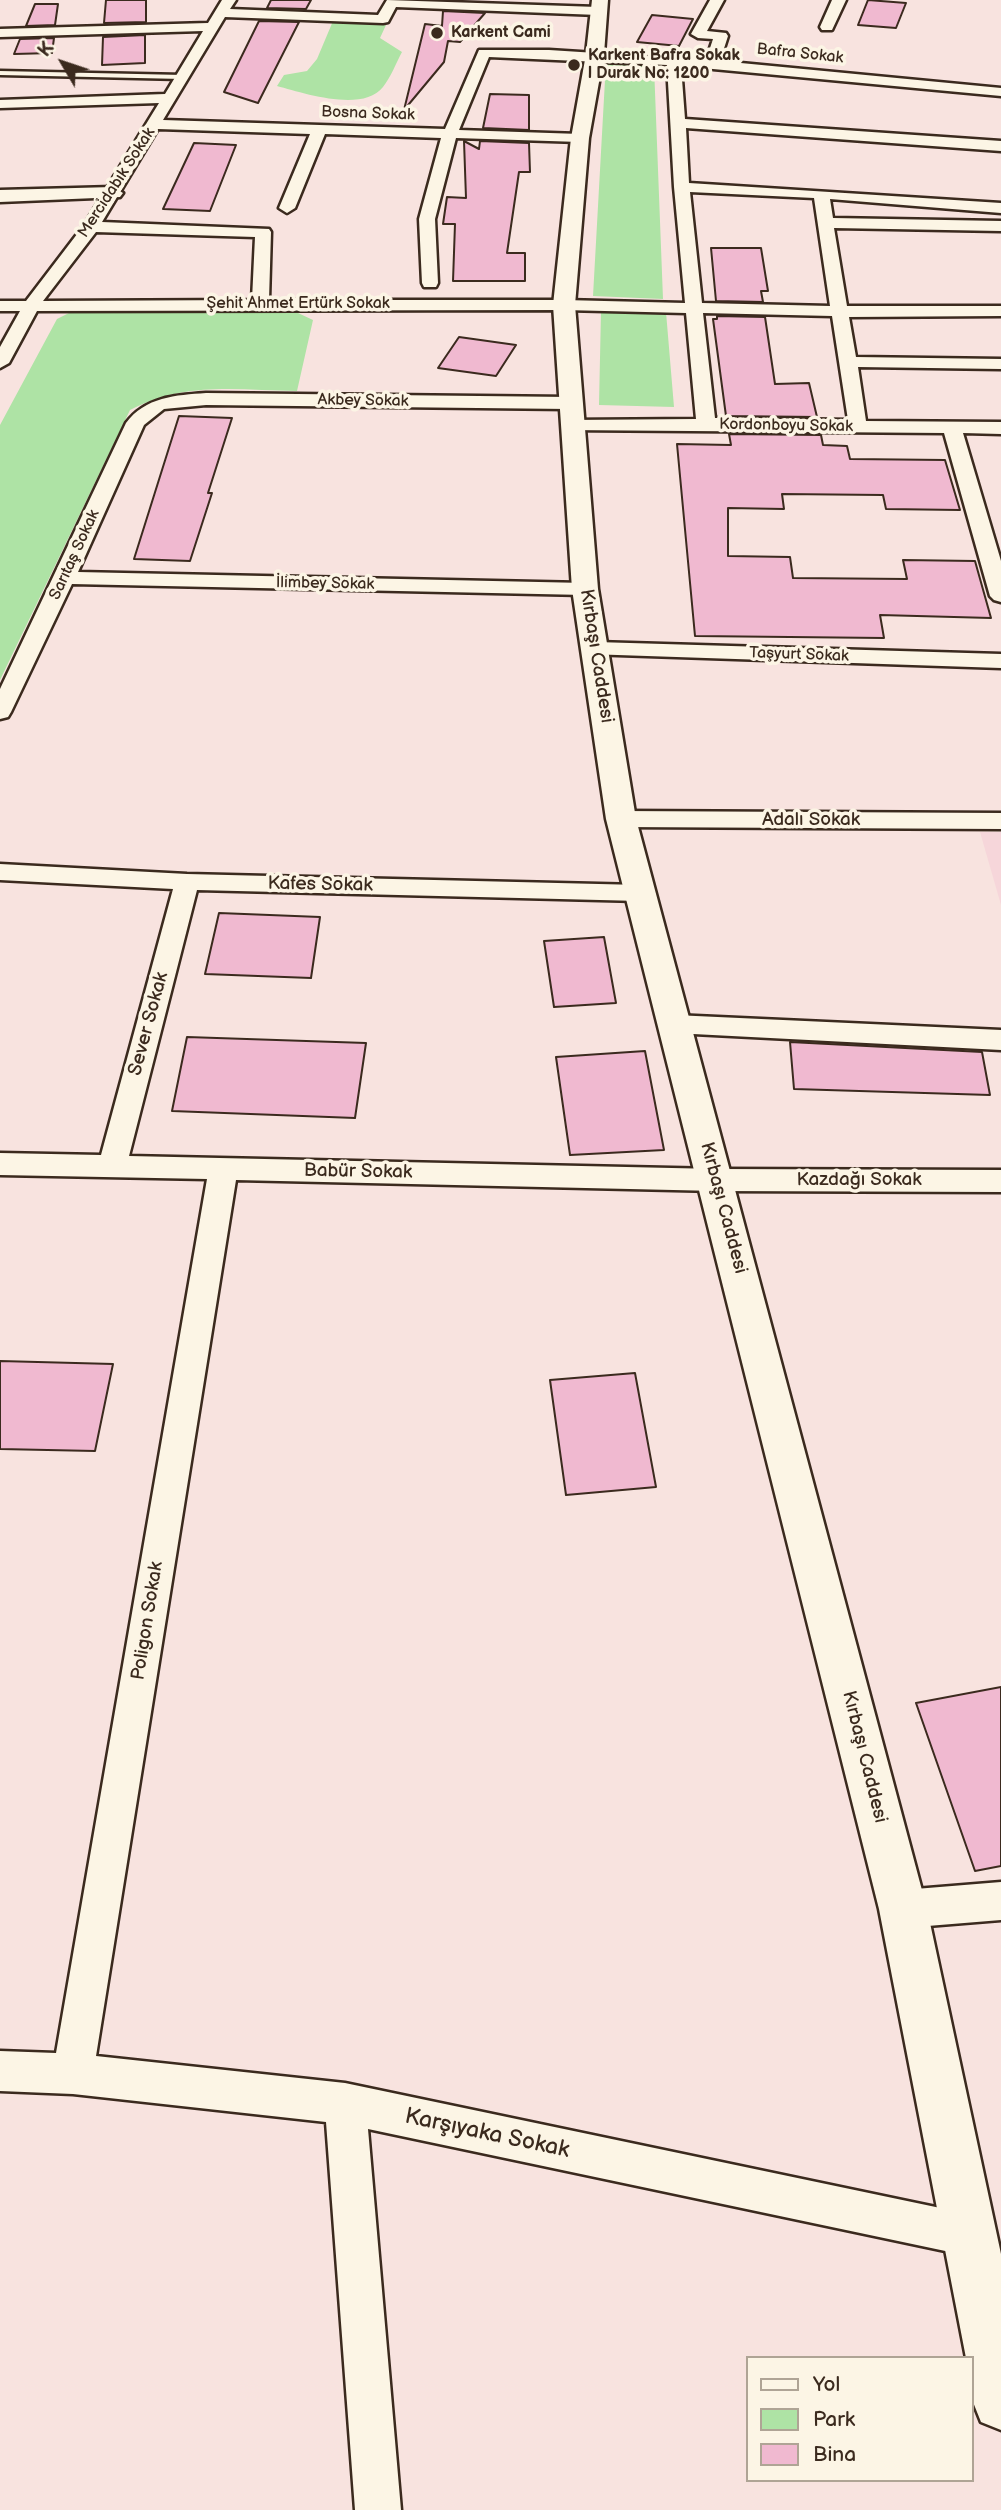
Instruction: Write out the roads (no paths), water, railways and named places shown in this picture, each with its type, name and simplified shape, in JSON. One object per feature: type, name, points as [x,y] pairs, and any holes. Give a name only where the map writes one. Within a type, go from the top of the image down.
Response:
[{"type":"street","points":[[712,63],[721,36],[698,34],[717,0]]},
{"type":"street","points":[[827,27],[837,0]]},
{"type":"street","points":[[0,33],[221,13],[383,19],[391,3],[599,5]]},
{"type":"street","name":"Kırbaşı Caddesi","points":[[599,5],[595,54],[580,138],[564,305],[585,589],[621,819],[904,1909],[969,2235],[993,2309],[1001,2402]]},
{"type":"street","name":"Mercidabık Sokak","points":[[0,363],[32,304],[91,227],[221,13]]},
{"type":"street","name":"Bafra Sokak","points":[[450,134],[484,53],[595,54],[1001,92]]},
{"type":"street","points":[[674,60],[682,187],[706,424]]},
{"type":"street","points":[[0,104],[171,98]]},
{"type":"street","points":[[678,123],[1001,146]]},
{"type":"street","name":"Bosna Sokak","points":[[155,124],[580,138]]},
{"type":"street","points":[[287,208],[319,130]]},
{"type":"street","points":[[430,283],[427,219],[450,134]]},
{"type":"street","points":[[682,187],[821,194],[1001,208]]},
{"type":"street","points":[[0,196],[113,192]]},
{"type":"street","points":[[821,194],[858,427]]},
{"type":"street","points":[[826,223],[1001,226]]},
{"type":"street","points":[[91,227],[262,232],[260,304]]},
{"type":"street","name":"Şehit Ahmet Ertürk Sokak","points":[[0,306],[564,305],[1001,311]]},
{"type":"street","points":[[848,362],[1001,364]]},
{"type":"street","name":"Akbey Sokak","points":[[157,405],[206,399],[570,414]]},
{"type":"street","name":"Sarıtaş Sokak","points":[[0,712],[65,578],[135,423],[142,413],[157,405]]},
{"type":"street","name":"Kordonboyu Sokak","points":[[570,414],[706,424],[1001,428]]},
{"type":"street","points":[[951,428],[1001,596]]},
{"type":"street","name":"İlimbey Sokak","points":[[65,578],[585,589]]},
{"type":"street","name":"Taşyurt Sokak","points":[[596,649],[1001,661]]},
{"type":"street","name":"Adalı Sokak","points":[[621,819],[1001,821]]},
{"type":"street","name":"Kafes Sokak","points":[[0,872],[187,882],[640,893]]},
{"type":"street","name":"Sever Sokak","points":[[111,1167],[187,882]]},
{"type":"street","points":[[674,1024],[1001,1040]]},
{"type":"street","name":"Babür Sokak","points":[[0,1164],[716,1180]]},
{"type":"street","name":"Poligon Sokak","points":[[73,2074],[223,1168]]},
{"type":"street","name":"Kazdağı Sokak","points":[[716,1180],[1001,1181]]},
{"type":"street","points":[[904,1909],[1001,1901]]},
{"type":"street","name":"Karşıyaka Sokak","points":[[0,2071],[73,2074],[345,2104],[969,2235]]},
{"type":"street","points":[[345,2104],[377,2510]]},
{"type":"lane","points":[[0,73],[183,77]]},
{"type":"place","name":"Karkent Cami","points":[[437,33]]},
{"type":"place","name":"Karkent Bafra Sokak | Durak No: 1200","points":[[574,65]]}]
